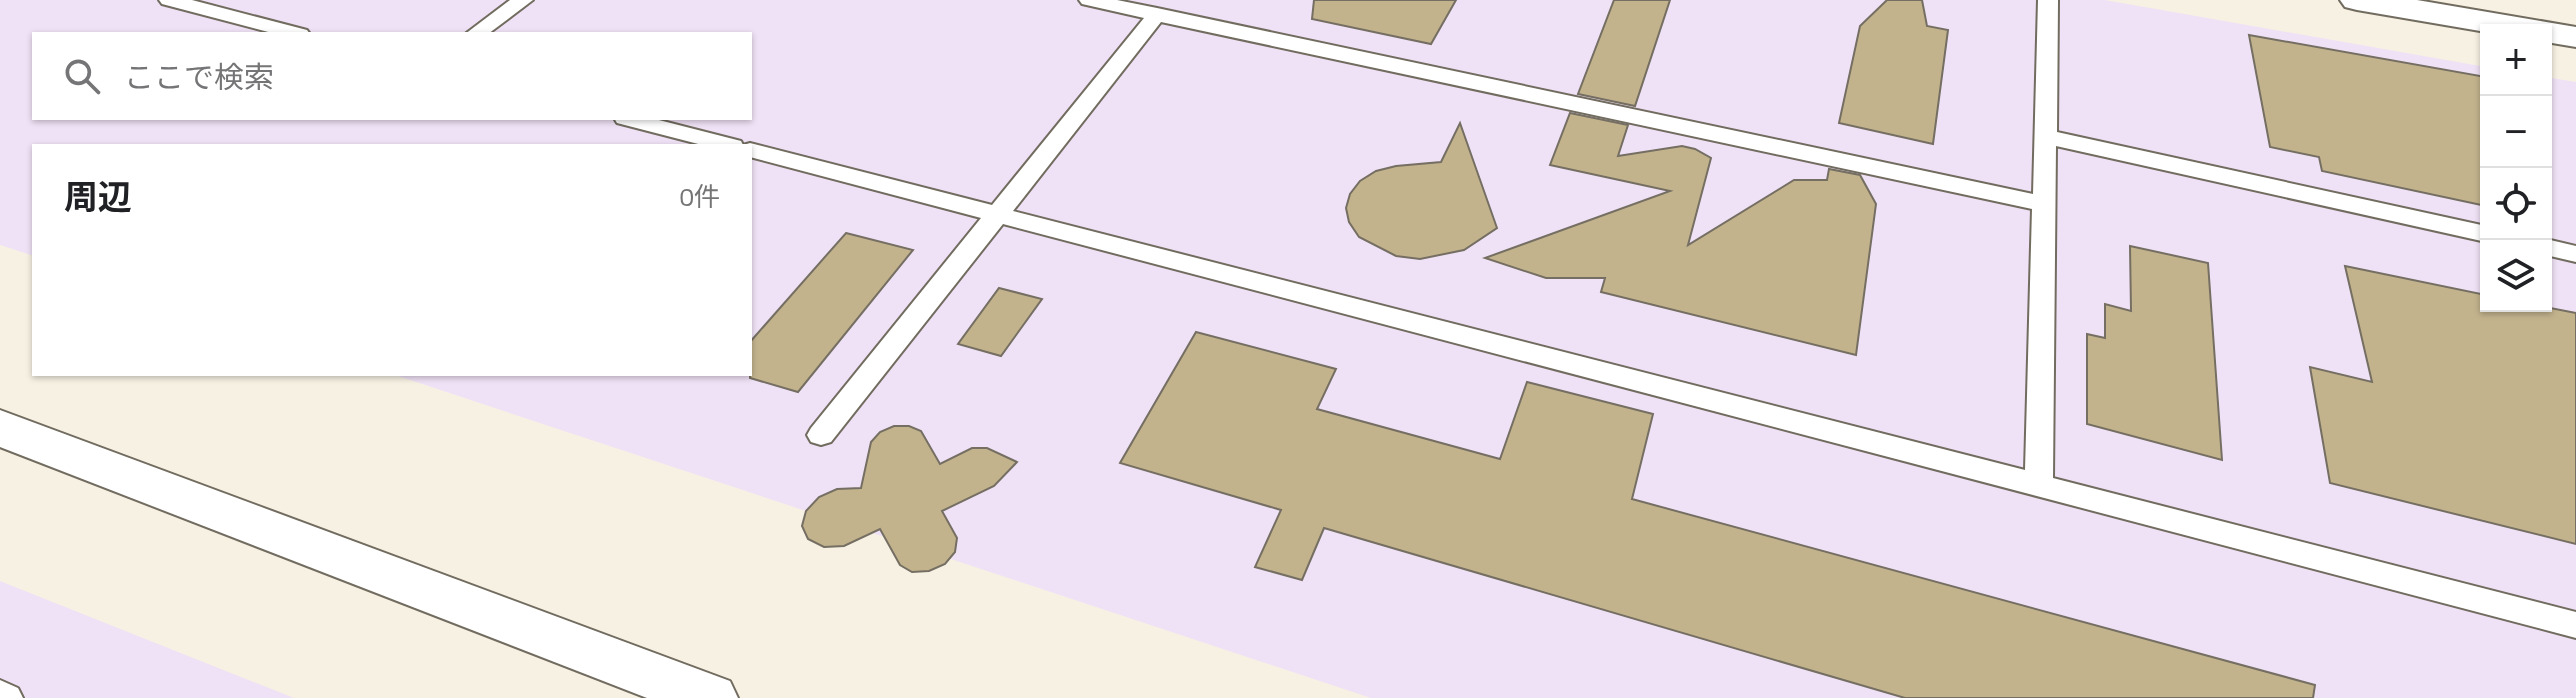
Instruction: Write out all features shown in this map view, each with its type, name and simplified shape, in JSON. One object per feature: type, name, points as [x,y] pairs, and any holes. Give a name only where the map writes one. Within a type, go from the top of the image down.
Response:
[{"type":"street","points":[[2357,0],[2500,24]]},
{"type":"street","points":[[2552,33],[2576,37]]},
{"type":"street","points":[[0,428],[711,698]]},
{"type":"lane","points":[[169,0],[292,32]]},
{"type":"lane","points":[[478,32],[523,0]]},
{"type":"lane","points":[[1089,0],[2044,204]]},
{"type":"lane","points":[[2039,484],[2048,0]]},
{"type":"lane","points":[[821,435],[1157,14]]},
{"type":"lane","points":[[633,120],[725,144]]},
{"type":"lane","points":[[2047,137],[2480,233]]},
{"type":"lane","points":[[752,151],[2576,625]]},
{"type":"lane","points":[[2552,248],[2576,254]]},
{"type":"lane","points":[[0,694],[7,698]]},
{"type":"shaded area","points":[[0,0],[2105,0],[2480,66],[2480,312],[2552,312],[2552,78],[2576,82],[2576,698],[1371,698],[398,376],[752,376],[752,144],[32,144],[32,255],[0,245]]},
{"type":"shaded area","points":[[0,581],[294,698],[0,698]]},
{"type":"building","points":[[1314,0],[1456,0],[1431,44],[1312,19]]},
{"type":"building","points":[[1614,0],[1670,0],[1635,106],[1578,94]]},
{"type":"building","points":[[1887,0],[1922,0],[1927,26],[1948,30],[1933,144],[1839,123],[1860,26]]},
{"type":"building","points":[[2249,35],[2480,76],[2480,205],[2322,171],[2319,157],[2270,147]]},
{"type":"building","points":[[1570,113],[1628,125],[1618,156],[1682,146],[1711,158],[1688,245],[1794,180],[1827,180],[1829,169],[1860,175],[1876,204],[1856,355],[1601,292],[1605,278],[1546,278],[1485,258],[1670,191],[1550,165]]},
{"type":"building","points":[[1460,123],[1497,228],[1464,250],[1420,259],[1396,256],[1359,237],[1349,222],[1346,208],[1350,194],[1360,181],[1376,171],[1396,166],[1441,162]]},
{"type":"building","points":[[846,233],[913,250],[798,392],[750,378],[752,340]]},
{"type":"building","points":[[2130,246],[2208,263],[2222,460],[2087,424],[2087,334],[2105,338],[2105,304],[2131,311]]},
{"type":"building","points":[[2345,266],[2480,294],[2480,312],[2552,312],[2552,308],[2576,313],[2576,544],[2330,483],[2310,367],[2372,382]]},
{"type":"building","points":[[999,288],[1042,299],[1001,356],[958,344]]},
{"type":"building","points":[[1196,332],[1336,369],[1317,409],[1500,459],[1527,382],[1653,414],[1632,499],[2315,685],[2313,698],[1905,698],[1324,528],[1302,580],[1255,567],[1281,510],[1120,463]]},
{"type":"building","points":[[894,426],[909,426],[921,431],[940,464],[972,448],[987,448],[1017,462],[994,486],[942,511],[957,538],[955,552],[945,564],[929,571],[912,572],[900,565],[880,529],[844,546],[824,547],[808,539],[802,526],[806,511],[819,497],[837,489],[861,488],[871,442],[880,432]]}]
